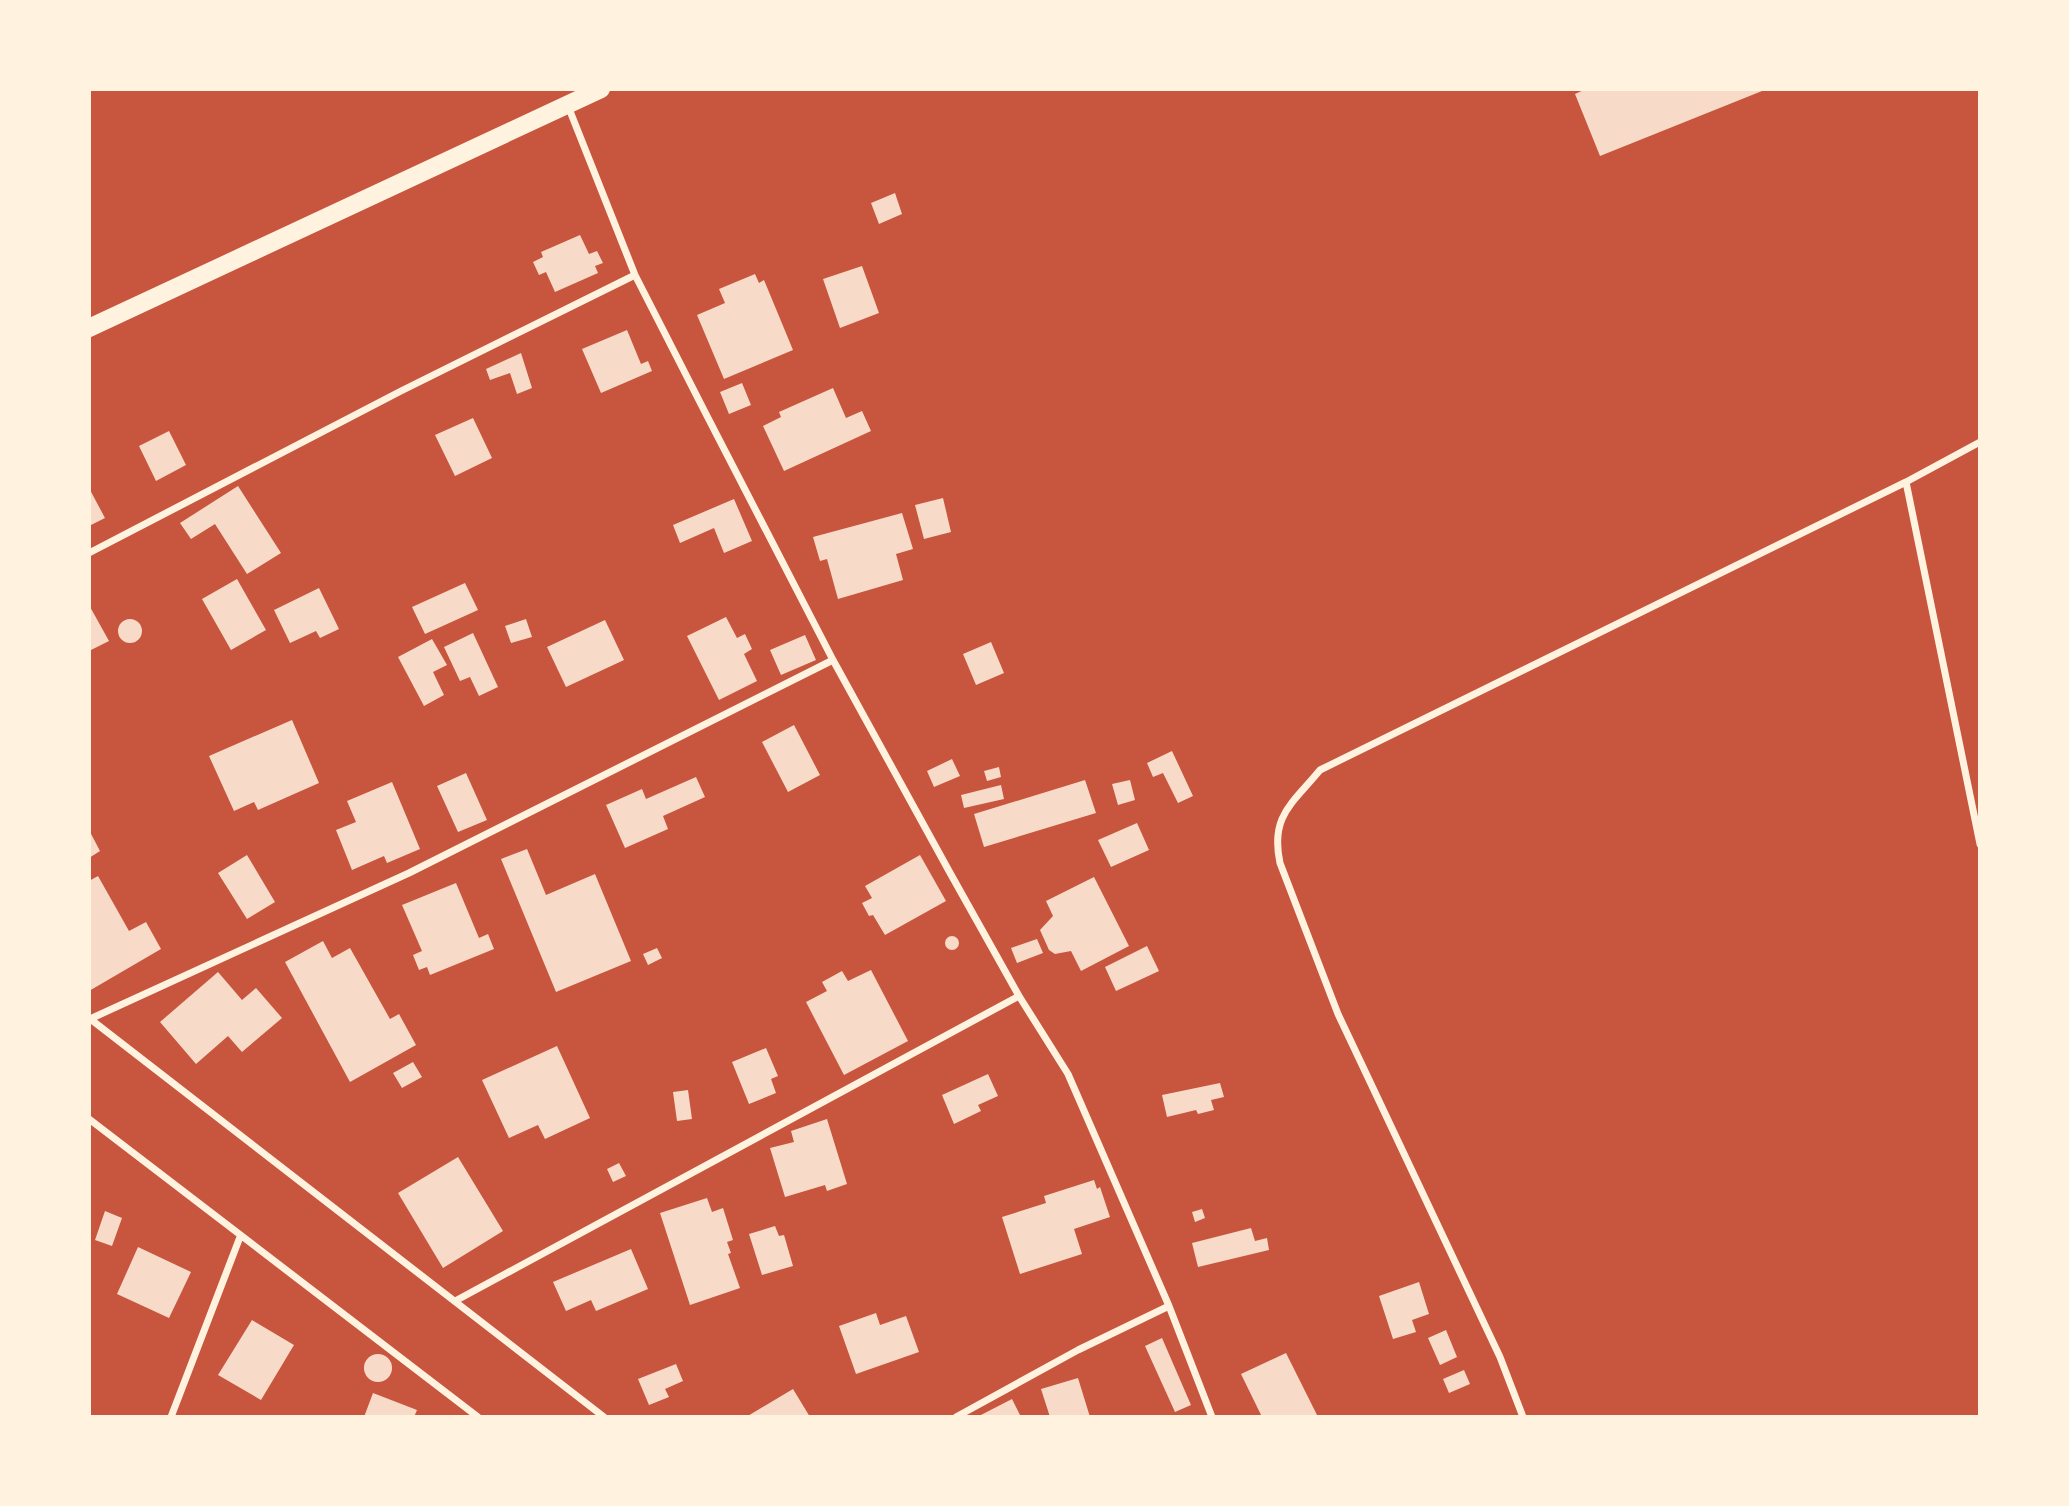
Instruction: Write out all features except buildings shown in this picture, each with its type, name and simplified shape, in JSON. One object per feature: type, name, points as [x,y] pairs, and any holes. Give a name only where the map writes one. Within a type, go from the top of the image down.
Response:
[{"type":"main road","points":[[89,328],[601,89]]},
{"type":"street","points":[[568,104],[635,275],[833,660],[1018,996],[1068,1074],[1169,1306],[1212,1417]]},
{"type":"street","points":[[89,553],[401,391],[635,275]]},
{"type":"street","points":[[1523,1417],[1500,1357],[1338,1014],[1280,863],[1275,837],[1284,814],[1320,770],[1906,482],[1980,442]]},
{"type":"street","points":[[1906,482],[1980,844]]},
{"type":"street","points":[[604,1417],[457,1300],[90,1018],[409,873],[833,660]]},
{"type":"street","points":[[457,1300],[658,1189],[913,1056],[1018,996]]},
{"type":"street","points":[[89,1119],[478,1417]]},
{"type":"street","points":[[171,1417],[240,1237]]},
{"type":"street","points":[[956,1417],[1078,1350],[1169,1306]]},
{"type":"street","points":[[462,1417],[466,1408]]}]
